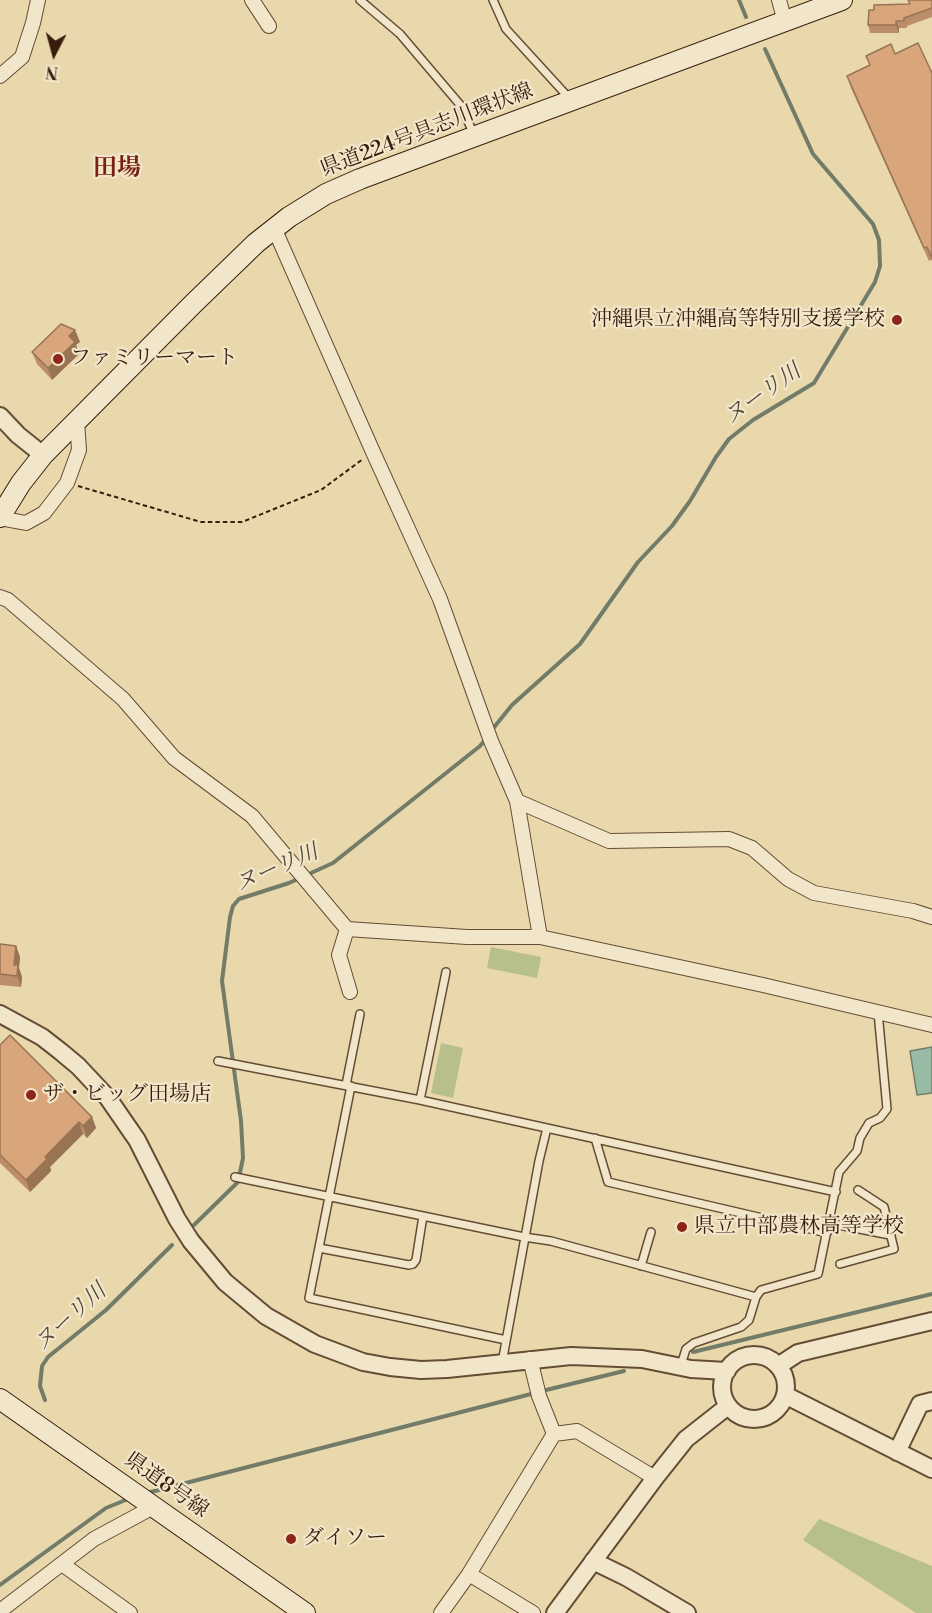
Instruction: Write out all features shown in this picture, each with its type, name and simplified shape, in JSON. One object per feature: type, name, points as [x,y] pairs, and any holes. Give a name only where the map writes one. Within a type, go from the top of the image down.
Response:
[{"type":"main road","name":"県道224号具志川環状線","points":[[0,518],[21,483],[44,455],[217,279],[274,228],[326,194],[360,179],[842,0]]},
{"type":"main road","name":"県道8号線","points":[[0,1399],[305,1613]]},
{"type":"street","points":[[0,76],[22,57],[38,0]]},
{"type":"street","points":[[252,0],[269,26]]},
{"type":"street","points":[[779,0],[785,22]]},
{"type":"street","points":[[274,228],[372,452],[440,599],[490,741],[518,801],[540,937]]},
{"type":"street","points":[[0,416],[18,435],[44,455]]},
{"type":"street","points":[[0,518],[26,523],[44,513],[68,483],[80,450],[77,421]]},
{"type":"street","points":[[0,597],[8,600],[123,699],[174,758],[252,816],[346,929],[467,937],[540,937],[932,1025]]},
{"type":"street","points":[[518,801],[609,841],[729,839],[752,848],[788,879],[814,893],[913,911],[932,917]]},
{"type":"street","points":[[346,929],[339,955],[350,992]]},
{"type":"street","points":[[0,1014],[42,1037],[93,1081],[121,1115],[137,1140],[177,1219],[191,1241],[225,1282],[266,1316],[306,1339],[339,1354],[390,1367],[421,1370],[571,1356],[642,1359],[681,1367],[727,1371]]},
{"type":"street","points":[[778,1366],[798,1353],[932,1321]]},
{"type":"street","points":[[751,1356],[761,1356],[778,1366],[784,1375],[786,1385],[781,1405],[765,1417],[755,1419],[745,1418],[736,1413],[728,1406],[722,1389],[727,1371],[733,1363],[751,1356]]},
{"type":"street","points":[[530,1359],[539,1396],[554,1434]]},
{"type":"street","points":[[785,1395],[932,1469]]},
{"type":"street","points":[[897,1452],[920,1404],[932,1401]]},
{"type":"street","points":[[555,1613],[686,1439],[728,1406]]},
{"type":"street","points":[[554,1434],[577,1431],[655,1478]]},
{"type":"street","points":[[441,1613],[469,1574],[554,1434]]},
{"type":"street","points":[[0,1611],[94,1539],[153,1505]]},
{"type":"street","points":[[593,1561],[626,1576],[687,1613]]},
{"type":"street","points":[[62,1564],[130,1613]]},
{"type":"street","points":[[469,1574],[533,1613]]},
{"type":"lane","points":[[360,0],[388,22],[462,107],[475,137]]},
{"type":"lane","points":[[493,0],[506,29],[571,101]]},
{"type":"lane","points":[[420,1100],[446,972]]},
{"type":"lane","points":[[681,1367],[686,1349],[694,1343],[741,1327],[749,1320],[756,1297],[761,1290],[818,1274],[838,1173],[857,1152],[860,1138],[869,1123],[880,1118],[887,1109],[878,1012]]},
{"type":"lane","points":[[360,1014],[309,1298],[506,1340]]},
{"type":"lane","points":[[218,1061],[420,1100],[836,1192]]},
{"type":"lane","points":[[502,1363],[524,1238],[547,1128]]},
{"type":"lane","points":[[596,1138],[608,1182],[827,1233]]},
{"type":"lane","points":[[235,1176],[524,1238],[551,1241],[756,1297]]},
{"type":"lane","points":[[840,1264],[894,1250],[884,1207],[858,1190]]},
{"type":"lane","points":[[319,1248],[413,1264],[416,1260],[423,1216]]},
{"type":"lane","points":[[829,1223],[890,1235]]},
{"type":"lane","points":[[641,1266],[651,1232]]},
{"type":"path","points":[[68,483],[201,522],[242,522],[321,490],[372,452]]},
{"type":"shaded area","points":[[491,947],[541,957],[537,978],[487,968]]},
{"type":"shaded area","points":[[441,1043],[463,1048],[453,1098],[431,1093]]},
{"type":"shaded area","points":[[932,1047],[932,1093],[917,1095],[910,1051]]},
{"type":"shaded area","points":[[819,1519],[932,1566],[932,1613],[916,1613],[803,1540]]},
{"type":"building","points":[[908,0],[932,0],[932,8],[904,18],[904,21],[896,21],[896,25],[868,25],[869,10],[874,10],[874,5],[910,4]]},
{"type":"building","points":[[918,43],[932,73],[932,258],[927,247],[924,248],[847,76],[870,65],[866,56],[891,44],[895,54]]},
{"type":"building","points":[[61,324],[75,330],[69,336],[75,342],[48,368],[32,352]]},
{"type":"building","points":[[0,944],[16,946],[14,965],[18,965],[17,976],[0,974]]},
{"type":"building","name":"ザ・ビッグ田場店","points":[[10,1035],[92,1117],[83,1126],[79,1122],[26,1180],[0,1155],[0,1045]]},
{"type":"waterway","name":"ヌーリ川","points":[[739,0],[746,17]]},
{"type":"waterway","name":"ヌーリ川","points":[[491,731],[512,705],[580,644],[638,562],[672,526],[729,439],[753,420],[814,383],[875,282],[880,266],[879,240],[873,224],[813,154],[765,49]]},
{"type":"waterway","name":"ヌーリ川","points":[[194,1225],[238,1182],[243,1158],[241,1121],[222,981],[233,906],[239,899],[289,883],[333,863],[485,740]]},
{"type":"waterway","name":"ヌーリ川","points":[[45,1400],[40,1386],[42,1366],[48,1357],[106,1310],[172,1245]]},
{"type":"waterway","points":[[693,1352],[932,1294]]},
{"type":"waterway","points":[[542,1391],[624,1371]]},
{"type":"waterway","points":[[147,1493],[535,1393]]},
{"type":"waterway","name":"ヌーリ川","points":[[0,1585],[106,1508],[128,1499]]},
{"type":"place","name":"沖縄県立沖縄高等特別支援学校","points":[[897,320]]},
{"type":"place","name":"ファミリーマート","points":[[58,359]]},
{"type":"place","name":"ザ・ビッグ田場店","points":[[31,1095]]},
{"type":"place","name":"県立中部農林高等学校","points":[[682,1227]]},
{"type":"place","name":"ダイソー","points":[[291,1539]]},
{"type":"district","name":"田場","points":[[117,169]]}]
